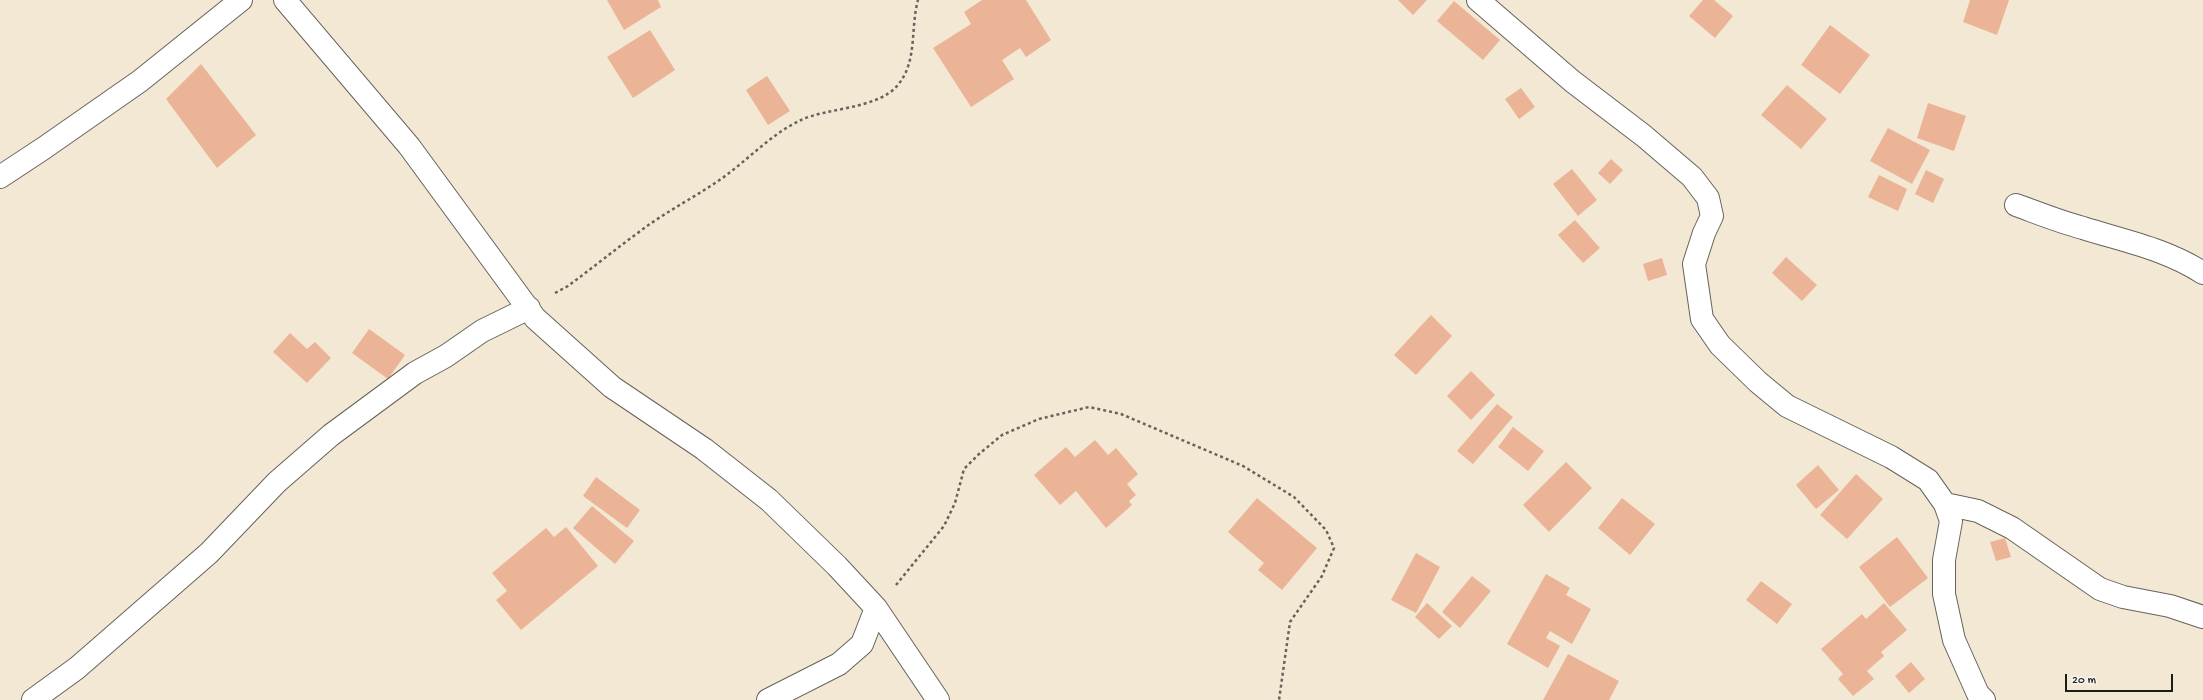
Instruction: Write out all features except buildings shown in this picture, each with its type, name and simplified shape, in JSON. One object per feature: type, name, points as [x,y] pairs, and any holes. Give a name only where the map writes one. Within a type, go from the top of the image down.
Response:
[{"type":"street","points":[[0,177],[140,81],[241,0]]},
{"type":"street","points":[[285,0],[409,146],[535,318],[612,387],[704,449],[768,500],[837,566],[876,608],[938,700]]},
{"type":"street","points":[[1478,0],[1572,81],[1644,136],[1692,178],[1708,198],[1712,216],[1704,233],[1694,264],[1696,288],[1702,319],[1720,345],[1758,382],[1787,406],[1891,457],[1928,480],[1945,504],[1951,521],[1944,560],[1946,602],[1954,640],[1978,694],[1984,700]]},
{"type":"street","points":[[2016,205],[2083,228],[2155,249],[2191,266],[2203,274]]},
{"type":"street","points":[[33,700],[77,668],[209,553],[277,482],[331,435],[415,374],[446,356],[482,331],[529,308]]},
{"type":"street","points":[[1945,504],[1978,512],[2012,528],[2100,589],[2123,597],[2170,606],[2203,617]]},
{"type":"street","points":[[768,700],[839,664],[851,654],[862,644],[876,608]]},
{"type":"path","points":[[529,308],[568,286],[651,223],[722,179],[783,129],[803,119],[843,110],[880,98],[896,88],[906,75],[913,45],[918,0]]},
{"type":"path","points":[[876,608],[921,556],[944,526],[956,503],[964,469],[1002,435],[1039,419],[1089,407],[1121,414],[1243,466],[1294,497],[1326,530],[1334,548],[1322,576],[1290,622],[1279,700]]}]
